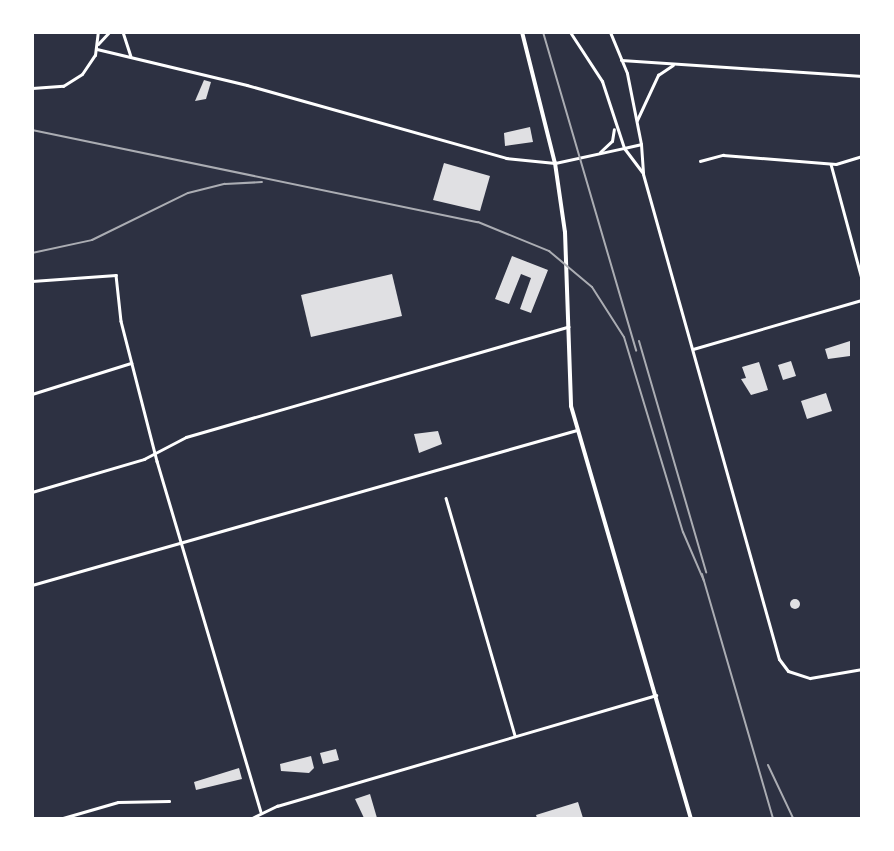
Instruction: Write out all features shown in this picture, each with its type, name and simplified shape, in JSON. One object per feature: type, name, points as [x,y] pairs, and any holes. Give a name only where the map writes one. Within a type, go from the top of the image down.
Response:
[{"type":"main road","points":[[522,32],[555,163],[567,251],[568,393],[577,430],[691,818]]},
{"type":"street","points":[[98,32],[98,44]]},
{"type":"street","points":[[32,88],[40,88],[76,79],[98,44],[109,32]]},
{"type":"street","points":[[123,32],[132,57]]},
{"type":"street","points":[[570,32],[602,81],[615,127],[624,148],[644,174]]},
{"type":"street","points":[[610,32],[637,120],[644,174],[775,649],[782,665],[795,674],[828,678],[862,669]]},
{"type":"street","points":[[96,49],[247,84],[506,158],[555,163],[641,144]]},
{"type":"street","points":[[620,60],[862,76]]},
{"type":"street","points":[[637,120],[658,75],[666,67],[678,64]]},
{"type":"street","points":[[595,154],[609,146],[615,127]]},
{"type":"street","points":[[700,161],[723,155],[831,164],[862,156]]},
{"type":"street","points":[[831,164],[862,279]]},
{"type":"street","points":[[32,281],[116,274],[131,363],[180,542],[261,812]]},
{"type":"street","points":[[693,349],[862,300]]},
{"type":"street","points":[[32,492],[155,452],[186,436],[568,327]]},
{"type":"street","points":[[32,394],[131,363]]},
{"type":"street","points":[[32,585],[577,430]]},
{"type":"street","points":[[446,498],[515,736]]},
{"type":"street","points":[[252,818],[261,812],[656,694]]},
{"type":"street","points":[[63,818],[118,802],[169,801]]},
{"type":"building","points":[[204,80],[211,82],[206,99],[195,101]]},
{"type":"building","points":[[530,127],[533,142],[505,146],[504,133]]},
{"type":"building","points":[[444,163],[490,176],[480,211],[433,200]]},
{"type":"building","points":[[512,256],[548,270],[531,313],[520,309],[531,278],[521,274],[509,304],[495,299]]},
{"type":"building","points":[[392,274],[402,316],[311,337],[301,295]]},
{"type":"building","points":[[850,341],[850,356],[828,359],[825,349]]},
{"type":"building","points":[[791,361],[796,376],[783,380],[778,365]]},
{"type":"building","points":[[759,362],[768,390],[751,395],[741,379],[746,378],[742,367]]},
{"type":"building","points":[[826,393],[832,411],[807,419],[801,401]]},
{"type":"building","points":[[438,431],[442,444],[419,453],[414,434]]},
{"type":"building","points":[[793,599],[797,599],[800,604],[799,608],[793,609],[790,606],[790,602]]},
{"type":"building","points":[[336,749],[339,760],[323,764],[320,753]]},
{"type":"building","points":[[311,756],[314,768],[309,773],[281,771],[280,764]]},
{"type":"building","points":[[239,768],[242,779],[196,790],[194,782]]},
{"type":"building","points":[[370,794],[377,818],[364,818],[355,799]]},
{"type":"building","points":[[578,802],[583,818],[537,818],[536,815]]},
{"type":"railway","points":[[543,32],[636,351]]},
{"type":"railway","points":[[32,130],[478,222],[549,251],[592,287],[624,337],[683,532],[704,581]]},
{"type":"railway","points":[[32,253],[92,240],[188,193],[225,184],[262,182]]},
{"type":"railway","points":[[639,341],[706,572]]},
{"type":"railway","points":[[702,574],[773,818]]},
{"type":"railway","points":[[768,765],[793,818]]}]
